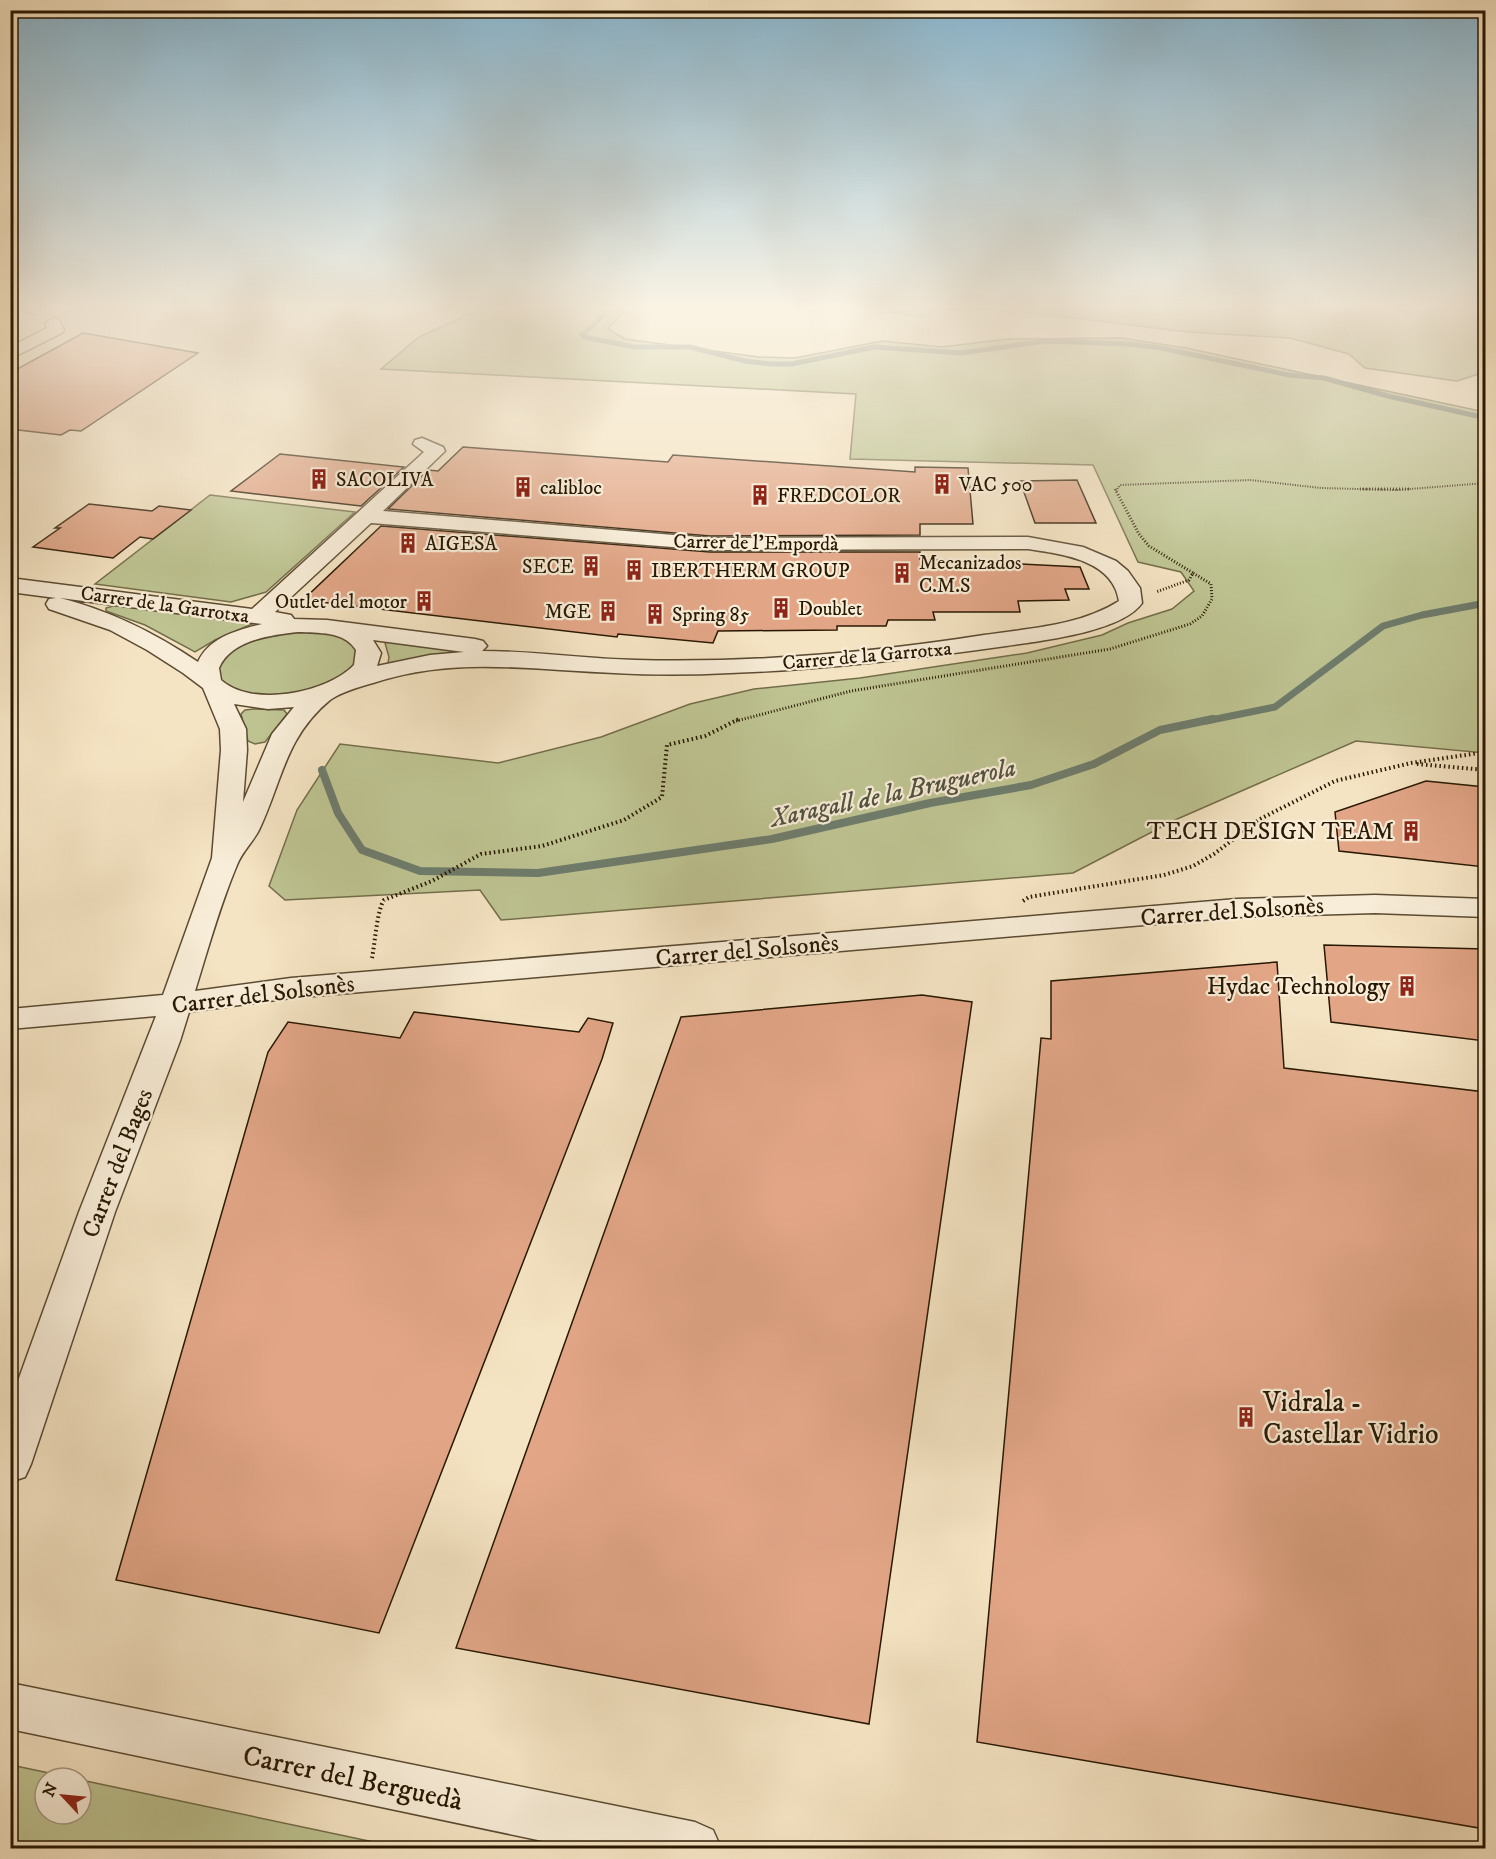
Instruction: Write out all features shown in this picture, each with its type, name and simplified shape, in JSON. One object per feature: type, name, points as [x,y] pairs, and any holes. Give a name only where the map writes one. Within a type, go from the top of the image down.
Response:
[{"type":"street","points":[[258,616],[436,451],[422,444]]},
{"type":"street","name":"Carrer de l'Empordà","points":[[366,516],[710,544],[1028,543],[1068,549],[1100,561],[1119,575],[1131,597]]},
{"type":"street","name":"Carrer de la Garrotxa","points":[[10,585],[510,650],[585,665]]},
{"type":"street","name":"Carrer de la Garrotxa","points":[[10,593],[62,605],[120,625],[167,650],[212,684]]},
{"type":"street","name":"Carrer de la Garrotxa","points":[[335,688],[383,671],[442,660],[718,667],[826,661],[940,650],[1085,624],[1114,615],[1131,597]]},
{"type":"street","points":[[329,627],[275,628],[235,640],[220,649],[210,659],[206,670],[212,684],[228,695],[263,701],[284,701],[335,688]]},
{"type":"street","name":"Carrer del Bages","points":[[224,862],[244,832],[285,734],[301,714],[335,688],[360,674],[368,663],[369,652],[364,643],[354,635],[329,627]]},
{"type":"street","name":"Carrer del Bages","points":[[10,1464],[97,1212],[160,1051],[224,862],[234,750],[233,729],[212,684]]},
{"type":"street","name":"Carrer del Solsonès","points":[[10,1019],[176,1004],[291,988],[1280,906],[1375,904],[1485,908]]},
{"type":"street","name":"Carrer del Berguedà","points":[[10,1706],[695,1848]]},
{"type":"path","points":[[378,928],[379,907],[384,900],[432,881],[481,854],[542,846],[624,820],[662,797],[667,745],[705,736],[742,718],[851,691],[1110,649],[1174,630],[1202,616],[1212,599],[1211,584],[1149,546],[1139,534],[1115,489],[1120,485],[1250,480],[1321,488],[1397,490],[1485,483]]},
{"type":"path","points":[[1131,597],[1189,580],[1192,573]]},
{"type":"path","points":[[979,930],[1029,897],[1164,875],[1193,866],[1214,854],[1260,819],[1335,781],[1411,763],[1485,752]]},
{"type":"path","points":[[1411,763],[1485,770]]},
{"type":"green space","points":[[856,396],[1409,396],[1485,412],[1485,753],[1356,741],[1175,820],[1073,873],[501,920],[480,890],[285,900],[269,886],[297,810],[340,744],[498,763],[601,737],[690,704],[754,689],[860,678],[1027,653],[1102,635],[1128,623],[1172,609],[1194,591],[1181,572],[1138,562],[1093,465],[850,459]]},
{"type":"green space","points":[[210,495],[355,512],[266,592],[231,602],[95,584]]},
{"type":"green space","points":[[120,604],[252,624],[215,640],[195,652],[145,625],[106,611],[106,608]]},
{"type":"green space","points":[[288,629],[343,634],[360,649],[354,669],[322,688],[281,696],[266,696],[238,690],[217,676],[221,655],[228,649]]},
{"type":"green space","points":[[392,641],[454,650],[455,653],[388,663],[389,657],[385,643]]},
{"type":"green space","points":[[245,710],[284,710],[287,714],[265,742],[255,744],[248,741],[241,714]]},
{"type":"green space","points":[[11,1765],[33,1770],[33,1826],[93,1826],[93,1783],[402,1848],[11,1848]]},
{"type":"building","points":[[10,396],[134,396],[81,431],[70,430],[61,435],[10,429]]},
{"type":"building","points":[[463,447],[668,462],[673,455],[915,472],[915,467],[968,468],[973,524],[920,524],[920,535],[710,536],[388,509],[428,470],[438,471]]},
{"type":"building","name":"SACOLIVA","points":[[280,454],[404,467],[361,506],[231,491]]},
{"type":"building","points":[[1077,480],[1096,523],[1035,523],[1020,481]]},
{"type":"building","points":[[89,504],[152,511],[159,506],[191,510],[153,539],[140,537],[113,558],[33,547]]},
{"type":"building","points":[[381,526],[710,552],[920,552],[920,559],[1080,567],[1089,589],[1065,589],[1069,600],[1018,601],[1020,612],[933,612],[935,620],[888,620],[886,626],[837,626],[837,630],[718,631],[713,643],[618,634],[617,637],[303,600]]},
{"type":"building","name":"TECH DESIGN TEAM","points":[[1426,781],[1485,787],[1485,867],[1339,851],[1335,812]]},
{"type":"building","name":"Hydac Technology","points":[[1324,945],[1485,949],[1485,1041],[1331,1022]]},
{"type":"building","name":"Vidrala - Castellar Vidrio","points":[[1277,962],[1284,1068],[1485,1092],[1485,1829],[977,1742],[1041,1038],[1051,1039],[1051,981]]},
{"type":"building","points":[[922,995],[972,1002],[869,1724],[456,1648],[681,1017]]},
{"type":"building","points":[[414,1012],[579,1032],[588,1018],[613,1023],[602,1059],[379,1633],[116,1580],[268,1052],[288,1022],[400,1038]]},
{"type":"waterway","points":[[1387,396],[1486,418]]},
{"type":"waterway","name":"Xaragall de la Bruguerola","points":[[1206,721],[1275,707],[1383,626],[1422,615],[1486,603]]},
{"type":"waterway","name":"Xaragall de la Bruguerola","points":[[322,770],[338,813],[362,850],[420,871],[538,873],[772,839],[930,803],[1031,785],[1094,764],[1160,730],[1213,719]]},
{"type":"place","name":"SACOLIVA","points":[[319,479]]},
{"type":"place","name":"VAC 500","points":[[942,484]]},
{"type":"place","name":"calibloc","points":[[523,487]]},
{"type":"place","name":"FREDCOLOR","points":[[760,495]]},
{"type":"place","name":"AIGESA","points":[[408,543]]},
{"type":"place","name":"SECE","points":[[591,566]]},
{"type":"place","name":"IBERTHERM GROUP","points":[[634,570]]},
{"type":"place","name":"Mecanizados C.M.S","points":[[902,573]]},
{"type":"place","name":"Outlet del motor","points":[[424,601]]},
{"type":"place","name":"Doublet","points":[[781,608]]},
{"type":"place","name":"MGE","points":[[608,611]]},
{"type":"place","name":"Spring 85","points":[[655,614]]},
{"type":"place","name":"TECH DESIGN TEAM","points":[[1411,831]]},
{"type":"place","name":"Hydac Technology","points":[[1407,986]]},
{"type":"place","name":"Vidrala - Castellar Vidrio","points":[[1246,1417]]}]
